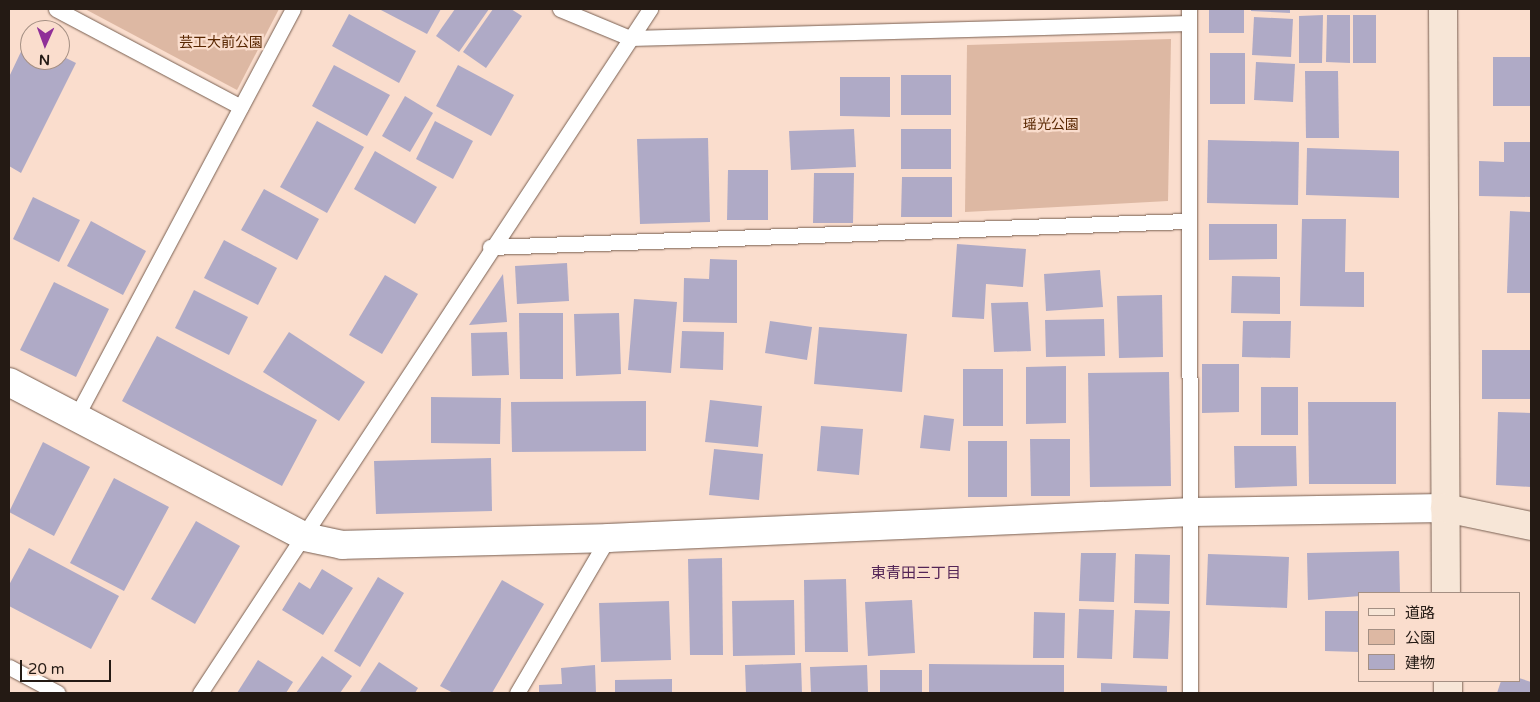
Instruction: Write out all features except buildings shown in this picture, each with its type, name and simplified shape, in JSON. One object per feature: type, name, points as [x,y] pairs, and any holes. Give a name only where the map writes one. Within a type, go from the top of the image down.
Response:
[{"type":"street","points":[[1443,9],[1446,592]]},
{"type":"street","points":[[9,382],[304,537],[342,545],[608,538],[1192,512],[1445,508],[1531,526]]},
{"type":"lane","points":[[56,9],[241,107]]},
{"type":"lane","points":[[76,417],[293,9]]},
{"type":"lane","points":[[560,9],[630,38],[1189,16],[1186,221],[1192,512],[1190,693]]},
{"type":"lane","points":[[200,693],[304,537],[490,248],[650,9]]},
{"type":"lane","points":[[490,248],[1186,221]]},
{"type":"lane","points":[[517,693],[608,538]]},
{"type":"lane","points":[[9,667],[58,693]]},
{"type":"green space","name":"芸工大前公園","points":[[85,9],[279,9],[237,90]]},
{"type":"green space","name":"瑶光公園","points":[[1171,39],[1168,201],[965,212],[967,45]]},
{"type":"district","name":"東青田三丁目","points":[[916,574]]}]
